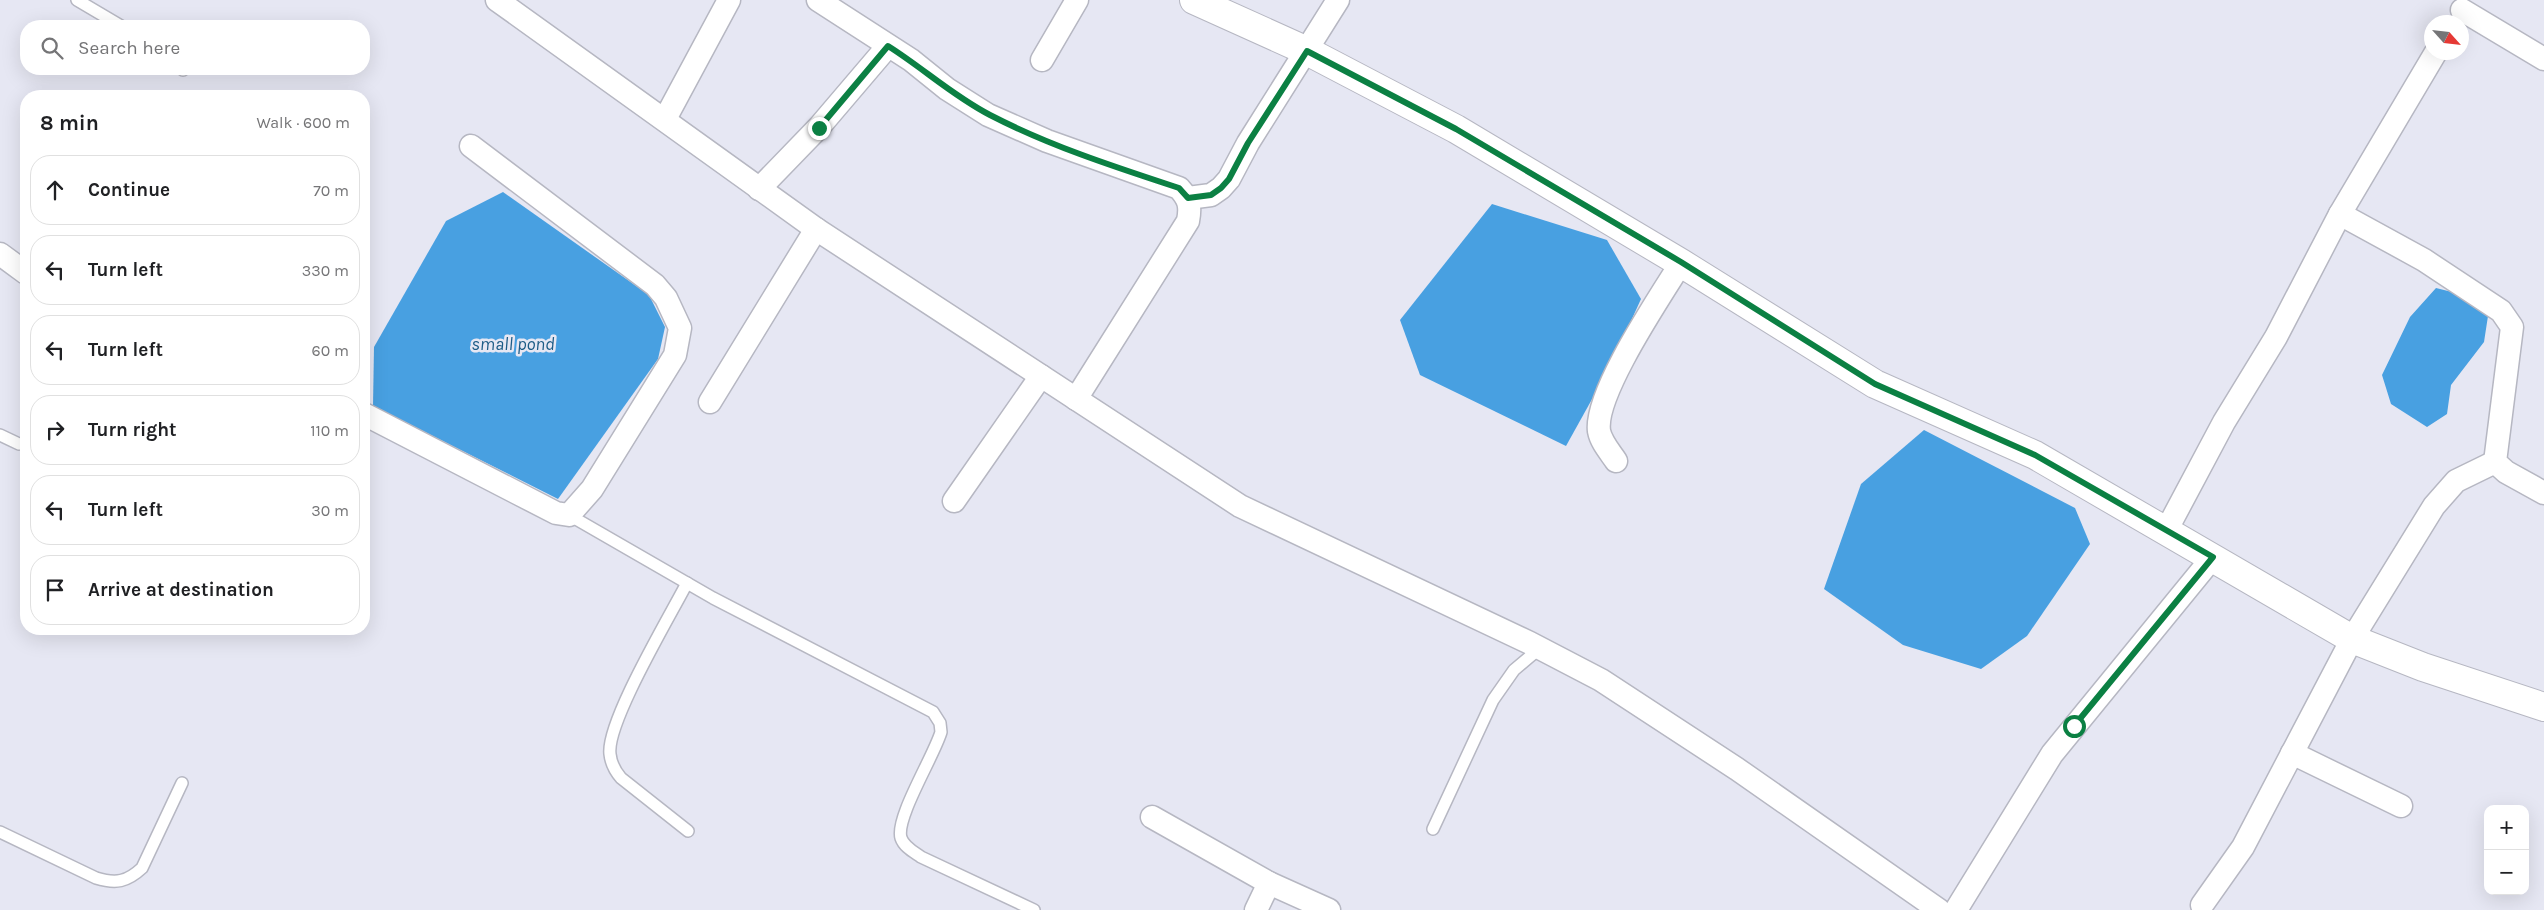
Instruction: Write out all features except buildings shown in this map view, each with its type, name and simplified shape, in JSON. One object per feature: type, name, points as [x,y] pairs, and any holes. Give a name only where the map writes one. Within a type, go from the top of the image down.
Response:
[{"type":"street","points":[[497,0],[816,228],[1240,506],[1540,648],[1601,680],[1737,769],[1938,910]]},
{"type":"street","points":[[665,119],[729,0]]},
{"type":"street","points":[[818,0],[988,115],[1047,141],[1179,188],[1188,198],[1191,209],[1188,220],[1076,400]]},
{"type":"street","points":[[1042,60],[1077,0]]},
{"type":"street","points":[[1194,0],[1307,51],[1456,129],[1681,262],[1875,384],[2035,455],[2352,638],[2423,667],[2544,707]]},
{"type":"street","points":[[1188,198],[1211,195],[1229,179],[1248,143],[1338,0]]},
{"type":"street","points":[[2462,11],[2544,59]]},
{"type":"street","points":[[759,189],[819,128],[888,46]]},
{"type":"street","points":[[2166,531],[2224,422],[2276,337],[2340,214],[2431,60]]},
{"type":"street","points":[[370,417],[556,513],[569,515],[592,489],[675,356],[680,328],[666,298],[655,285],[471,146]]},
{"type":"street","points":[[2340,214],[2424,260],[2501,312],[2512,327],[2495,462]]},
{"type":"street","points":[[710,402],[816,228]]},
{"type":"street","points":[[0,254],[20,269]]},
{"type":"street","points":[[1616,461],[1602,440],[1599,431],[1600,413],[1631,344],[1681,262]]},
{"type":"street","points":[[954,501],[1041,376]]},
{"type":"street","points":[[2495,462],[2506,472],[2544,493]]},
{"type":"street","points":[[2202,905],[2243,847],[2352,638],[2434,506],[2456,481],[2495,462]]},
{"type":"street","points":[[1956,910],[2052,754],[2213,557]]},
{"type":"street","points":[[2292,753],[2402,806]]},
{"type":"street","points":[[1152,817],[1269,883],[1329,910]]},
{"type":"street","points":[[1256,910],[1269,883]]},
{"type":"lane","points":[[76,0],[111,20]]},
{"type":"lane","points":[[0,435],[19,444]]},
{"type":"lane","points":[[569,515],[687,583],[933,712],[940,723],[941,732],[904,815],[900,830],[902,840],[907,847],[921,856],[1034,910]]},
{"type":"lane","points":[[687,583],[619,714],[609,753],[613,768],[621,778],[688,831]]},
{"type":"lane","points":[[1433,829],[1492,700],[1514,670],[1540,648]]},
{"type":"lane","points":[[0,832],[96,878],[110,882],[121,882],[132,878],[142,868],[182,783]]},
{"type":"water","name":"small pond","points":[[503,192],[649,295],[665,327],[658,359],[558,499],[373,406],[374,347],[446,221]]},
{"type":"water","points":[[1492,204],[1607,240],[1641,299],[1611,365],[1566,446],[1420,375],[1400,320]]},
{"type":"water","points":[[2436,288],[2452,292],[2488,316],[2484,342],[2451,385],[2447,414],[2427,427],[2391,404],[2382,375],[2410,317]]},
{"type":"water","points":[[1924,430],[2075,508],[2090,544],[2027,636],[1981,669],[1903,645],[1824,589],[1861,484]]},
{"type":"route","points":[[819,128],[888,46],[911,60],[947,89],[988,115],[1047,141],[1179,188],[1188,198],[1211,195],[1229,179],[1248,143],[1307,51],[1456,129],[1681,262],[1875,384],[2035,455],[2213,557],[2074,726]]}]
